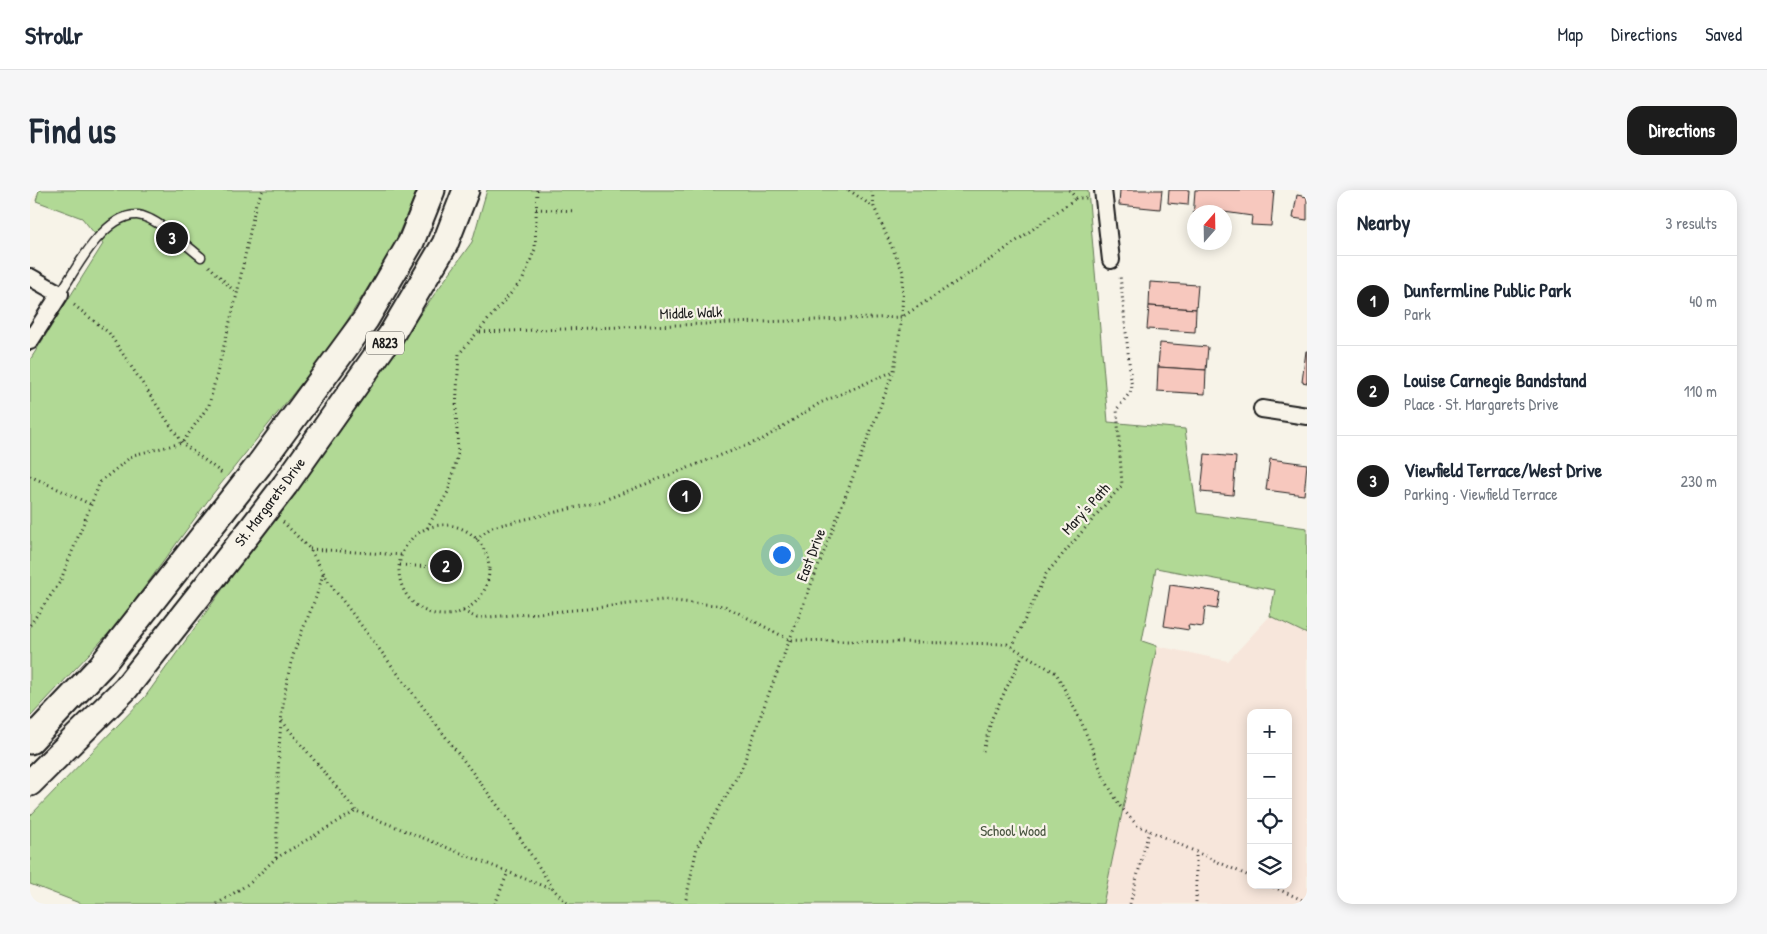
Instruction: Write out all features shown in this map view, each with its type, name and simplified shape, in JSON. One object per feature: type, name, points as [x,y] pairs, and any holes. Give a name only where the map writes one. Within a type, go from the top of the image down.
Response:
[{"type":"main road","name":"St. Margarets Drive","points":[[30,741],[101,666],[259,465],[366,318],[411,242],[432,190]]},
{"type":"main road","name":"St. Margarets Drive","points":[[30,783],[126,688],[285,485],[391,335],[445,244],[466,190]]},
{"type":"street","points":[[1103,190],[1111,260]]},
{"type":"street","points":[[30,277],[60,294],[30,341]]},
{"type":"street","points":[[1262,409],[1307,416]]},
{"type":"lane","points":[[60,294],[96,239],[126,217],[139,215],[157,224],[201,256]]},
{"type":"path","points":[[30,625],[60,582],[100,482],[133,455],[182,443],[209,405],[256,204],[263,190]]},
{"type":"path","points":[[427,528],[448,492],[458,454],[456,409],[459,354],[524,279],[535,249],[537,190]]},
{"type":"path","points":[[849,190],[874,207]]},
{"type":"path","points":[[872,190],[874,207]]},
{"type":"path","points":[[902,317],[993,258],[1076,198]]},
{"type":"path","name":"East Drive","points":[[684,904],[697,847],[742,768],[894,371],[902,317],[903,272],[874,207]]},
{"type":"path","points":[[536,209],[576,211]]},
{"type":"path","name":"Mary's Path","points":[[1012,647],[1046,574],[1122,485],[1116,408],[1132,390],[1120,272],[1111,260]]},
{"type":"path","points":[[216,275],[236,294]]},
{"type":"path","points":[[79,310],[109,333],[182,443],[222,474]]},
{"type":"path","name":"Middle Walk","points":[[480,332],[902,317]]},
{"type":"path","points":[[476,539],[492,527],[598,502],[763,439],[820,403],[894,371]]},
{"type":"path","points":[[30,476],[90,504]]},
{"type":"path","points":[[279,519],[310,549],[323,572],[507,818],[554,890],[568,904]]},
{"type":"path","points":[[440,525],[454,526],[476,539],[485,550],[489,564],[484,592],[475,603],[463,611],[453,614],[437,614],[414,603],[402,586],[400,565],[402,555],[412,539],[427,528],[440,525]]},
{"type":"path","points":[[310,549],[402,555]]},
{"type":"path","points":[[400,565],[432,568]]},
{"type":"path","points":[[276,858],[282,720],[292,662],[318,596],[323,572]]},
{"type":"path","points":[[463,611],[477,618],[586,609],[662,600],[725,606],[790,640],[1008,644],[1056,673],[1082,721],[1104,778],[1120,806],[1137,825],[1247,875]]},
{"type":"path","points":[[983,751],[992,718],[1024,654]]},
{"type":"path","points":[[282,720],[356,811],[554,890]]},
{"type":"path","points":[[217,904],[251,882],[276,858],[356,811]]},
{"type":"path","points":[[1130,904],[1149,830]]},
{"type":"path","points":[[1196,852],[1196,902]]},
{"type":"path","points":[[495,904],[508,872]]},
{"type":"path","points":[[1278,889],[1307,902]]},
{"type":"shaded area","points":[[1270,616],[1307,634],[1307,904],[1103,904],[1157,646],[1228,661]]},
{"type":"green space","points":[[39,190],[417,190],[393,247],[332,345],[212,495],[119,622],[30,717],[30,360],[103,244],[82,218],[36,201]]},
{"type":"green space","name":"School Wood","points":[[487,190],[1088,190],[1108,422],[1185,429],[1197,513],[1307,528],[1307,634],[1270,616],[1275,590],[1156,568],[1142,641],[1157,646],[1103,904],[82,904],[30,884],[30,816],[145,697],[472,242]]},
{"type":"building","points":[[1120,190],[1162,190],[1160,209],[1119,205]]},
{"type":"building","points":[[1169,190],[1189,190],[1188,205],[1168,203]]},
{"type":"building","points":[[1195,190],[1274,190],[1271,226],[1251,225],[1252,216],[1232,213],[1232,205],[1194,205]]},
{"type":"building","points":[[1297,195],[1307,197],[1307,220],[1293,218]]},
{"type":"building","points":[[1150,282],[1198,285],[1196,309],[1149,306]]},
{"type":"building","points":[[1149,306],[1196,309],[1195,332],[1147,329]]},
{"type":"building","points":[[1160,343],[1208,347],[1206,370],[1158,367]]},
{"type":"building","points":[[1307,351],[1307,383],[1302,382]]},
{"type":"building","points":[[1158,367],[1206,370],[1205,394],[1157,391]]},
{"type":"building","points":[[1205,454],[1236,457],[1233,495],[1201,492]]},
{"type":"building","points":[[1270,459],[1307,464],[1304,495],[1266,490]]},
{"type":"building","points":[[446,554],[455,558],[459,567],[455,576],[446,580],[437,576],[433,567],[437,558]]},
{"type":"building","points":[[1170,585],[1220,592],[1217,609],[1205,607],[1203,627],[1188,625],[1189,630],[1164,626]]},
{"type":"place","name":"Viewfield Terrace/West Drive","points":[[172,238]]},
{"type":"place","name":"Dunfermline Public Park","points":[[685,496]]},
{"type":"place","name":"Louise Carnegie Bandstand","points":[[446,566]]}]
